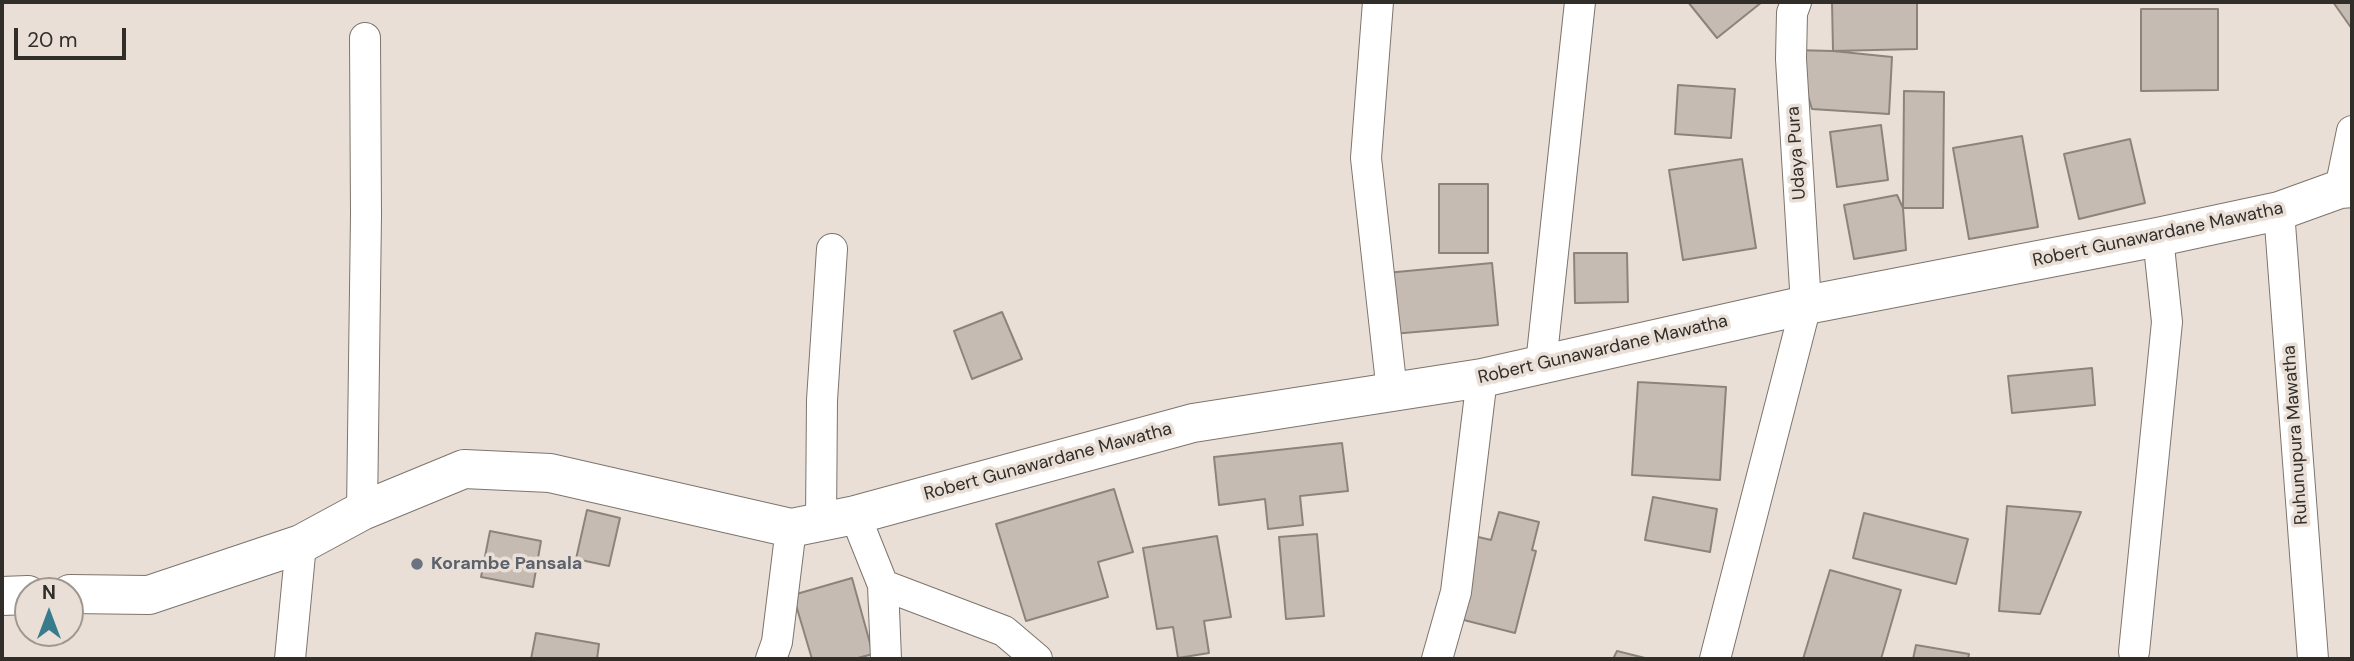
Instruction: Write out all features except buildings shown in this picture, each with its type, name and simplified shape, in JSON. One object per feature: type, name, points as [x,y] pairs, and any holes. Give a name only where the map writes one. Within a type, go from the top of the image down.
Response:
[{"type":"street","points":[[1378,2],[1366,158],[1392,392]]},
{"type":"street","points":[[1541,364],[1580,2]]},
{"type":"street","name":"Udaya Pura","points":[[1715,659],[1806,304],[1791,59],[1796,2]]},
{"type":"street","points":[[362,511],[365,38]]},
{"type":"street","points":[[2346,189],[2352,131]]},
{"type":"street","name":"Robert Gunawardane Mawatha","points":[[84,594],[149,595],[301,544],[362,511],[464,469],[550,473],[822,522],[1193,423],[1482,378],[1806,304],[2158,237],[2279,211],[2346,189]]},
{"type":"street","name":"Ruhunupura Mawatha","points":[[2279,211],[2314,659]]},
{"type":"street","points":[[2134,652],[2167,322],[2158,237]]},
{"type":"street","points":[[771,659],[822,522],[822,400],[832,249]]},
{"type":"street","points":[[1437,659],[1456,592],[1482,378]]},
{"type":"street","points":[[822,522],[883,586],[1004,631],[1037,659]]},
{"type":"street","points":[[290,659],[301,544]]},
{"type":"street","points":[[883,586],[886,659]]},
{"type":"place","name":"Korambe Pansala","points":[[417,564]]}]
